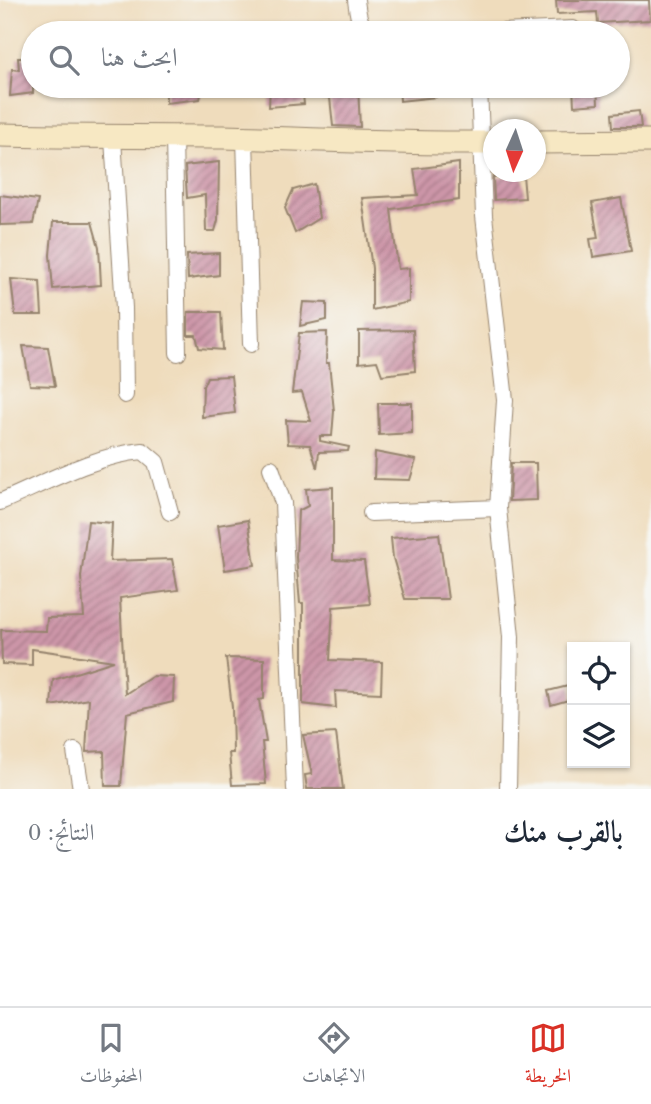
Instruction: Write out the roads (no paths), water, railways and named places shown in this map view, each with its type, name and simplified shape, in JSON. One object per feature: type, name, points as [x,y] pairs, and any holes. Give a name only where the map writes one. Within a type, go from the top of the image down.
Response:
[{"type":"street","points":[[356,0],[359,21]]},
{"type":"street","points":[[480,98],[483,119]]},
{"type":"street","points":[[0,135],[113,139],[174,136],[426,145],[483,143]]},
{"type":"street","points":[[174,136],[178,354]]},
{"type":"street","points":[[245,138],[251,344]]},
{"type":"street","points":[[113,139],[124,308],[125,395]]},
{"type":"street","points":[[546,142],[651,141]]},
{"type":"street","points":[[485,182],[484,216],[505,400],[498,508],[511,637],[508,789]]},
{"type":"street","points":[[0,502],[115,456],[143,451],[156,462],[170,512]]},
{"type":"street","points":[[271,468],[284,503],[295,789]]},
{"type":"street","points":[[371,513],[498,508]]},
{"type":"street","points":[[75,751],[81,789]]}]
